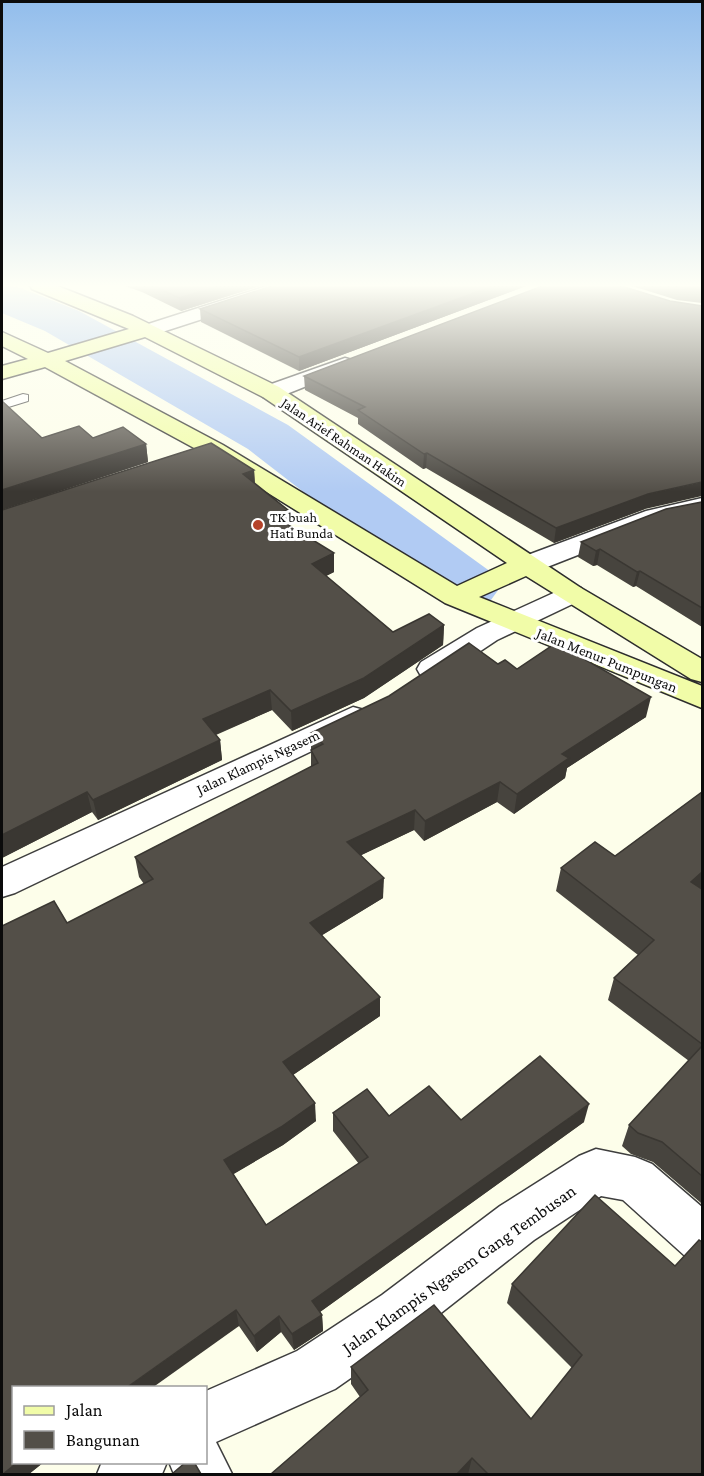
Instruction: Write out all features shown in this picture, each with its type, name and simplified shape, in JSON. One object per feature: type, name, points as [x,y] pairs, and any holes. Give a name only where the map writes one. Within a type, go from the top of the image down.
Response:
[{"type":"street","points":[[2,358],[34,354]]},
{"type":"street","points":[[2,373],[44,354]]},
{"type":"street","points":[[51,354],[215,450],[455,597],[512,621]]},
{"type":"street","name":"Jalan Arief Rahman Hakim","points":[[195,354],[271,393],[571,594]]},
{"type":"street","points":[[271,393],[364,357]]},
{"type":"street","points":[[182,461],[215,450]]},
{"type":"street","points":[[455,597],[526,565],[655,516],[702,506]]},
{"type":"street","name":"Jalan Klampis Ngasem","points":[[2,883],[394,695],[477,639],[571,594]]},
{"type":"street","name":"Jalan Menur Pumpungan","points":[[571,594],[702,672]]},
{"type":"street","name":"Jalan Menur Pumpungan","points":[[512,621],[702,698]]},
{"type":"street","name":"Jalan Klampis Ngasem Gang Tembusan","points":[[207,1419],[316,1370],[400,1313],[517,1223],[596,1172],[634,1180],[702,1239]]},
{"type":"street","points":[[125,1474],[137,1464]]},
{"type":"lane","points":[[2,405],[23,398]]},
{"type":"building","points":[[293,354],[308,354],[299,357]]},
{"type":"building","points":[[363,354],[702,354],[702,482],[648,494],[556,528],[427,453],[424,454],[358,410],[365,407],[304,376]]},
{"type":"building","points":[[2,401],[42,438],[79,426],[93,438],[123,427],[146,444],[2,490]]},
{"type":"building","points":[[211,443],[254,470],[243,474],[288,510],[272,515],[334,553],[312,564],[393,632],[429,614],[444,625],[364,678],[291,711],[270,690],[203,719],[220,740],[93,800],[87,792],[2,835],[2,510]]},
{"type":"building","points":[[702,502],[702,608],[600,549],[596,551],[581,542],[666,509]]},
{"type":"building","points":[[469,643],[498,664],[505,660],[517,669],[556,643],[651,697],[562,754],[569,758],[517,794],[500,782],[425,821],[415,810],[347,842],[384,878],[310,923],[380,997],[283,1062],[315,1103],[281,1127],[224,1160],[266,1225],[368,1157],[333,1113],[367,1089],[389,1116],[429,1086],[461,1120],[540,1056],[589,1104],[312,1301],[322,1315],[292,1334],[279,1316],[254,1336],[236,1310],[129,1386],[12,1386],[12,1464],[16,1464],[2,1474],[2,926],[54,901],[67,923],[153,879],[135,857],[318,763],[311,750],[323,744],[311,733],[389,696]]},
{"type":"building","points":[[702,792],[702,872],[691,882],[702,889],[702,1044],[614,978],[654,940],[561,868],[595,842],[615,856]]},
{"type":"building","points":[[702,1046],[702,1176],[662,1142],[638,1133],[629,1125]]},
{"type":"building","points":[[595,1195],[675,1266],[699,1240],[702,1242],[702,1474],[488,1474],[472,1458],[457,1474],[271,1474],[368,1390],[351,1367],[434,1305],[531,1419],[582,1355],[512,1284]]},
{"type":"building","points":[[184,1464],[195,1464],[201,1474],[172,1474]]},
{"type":"waterway","points":[[120,354],[268,437],[467,586]]},
{"type":"place","name":"TK buah Hati Bunda","points":[[258,525]]}]
